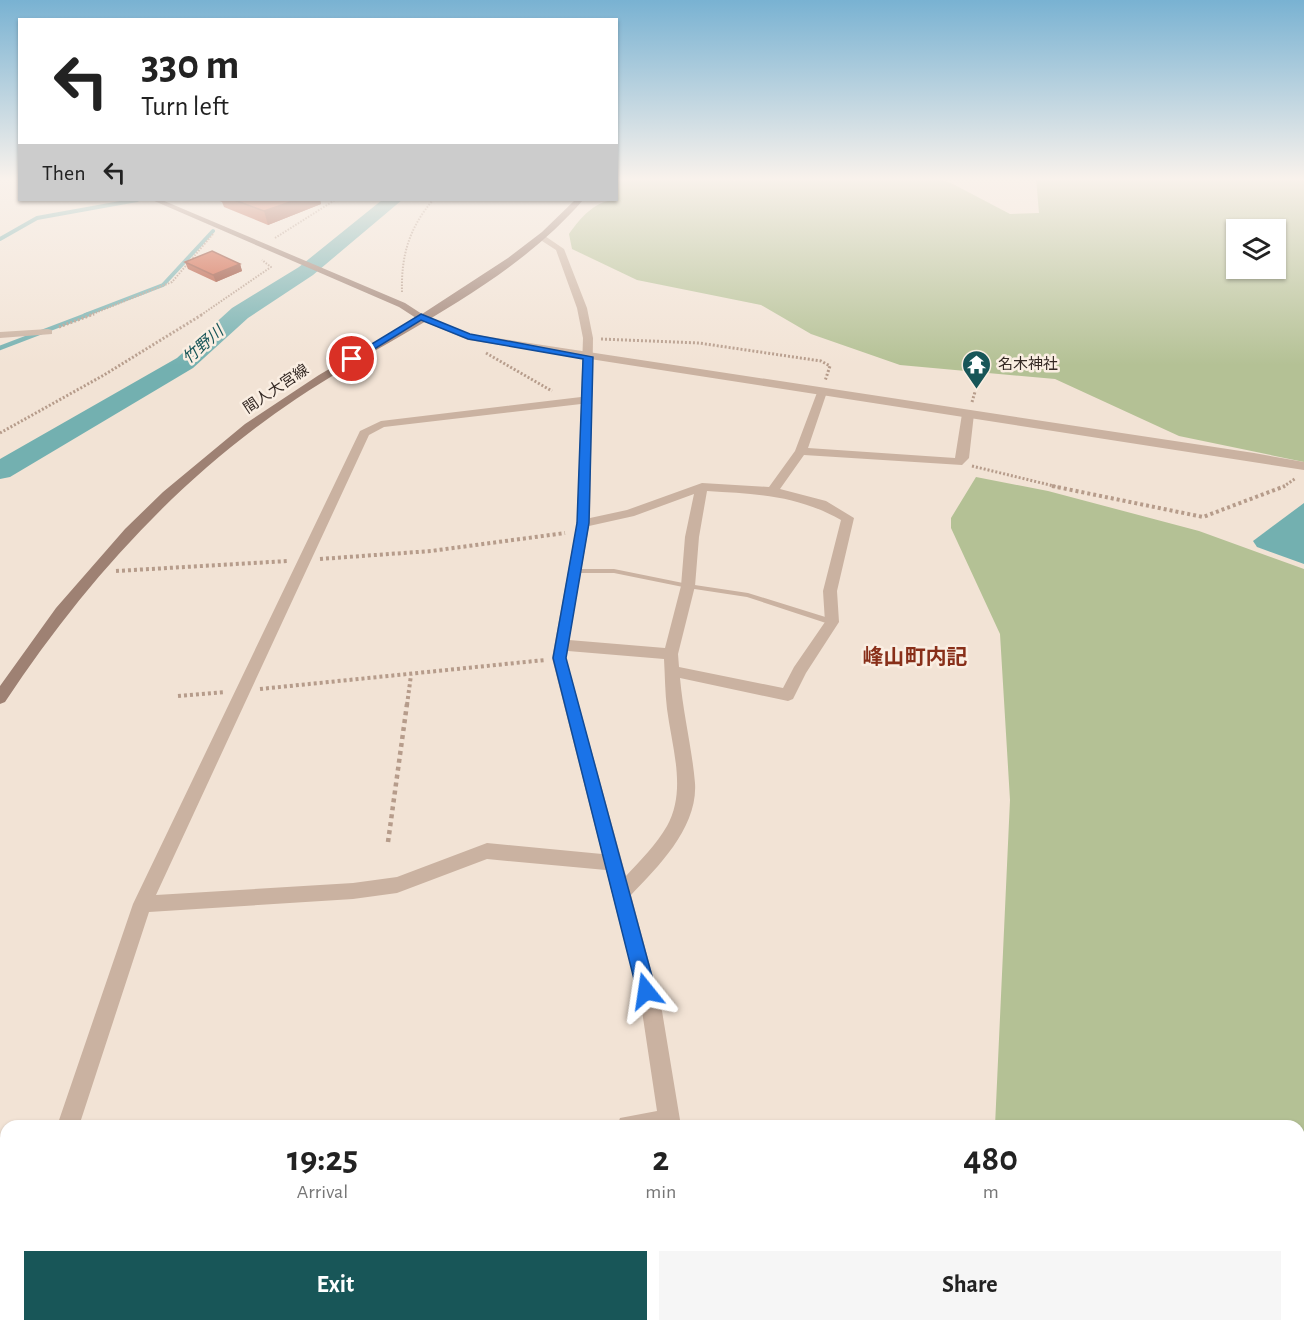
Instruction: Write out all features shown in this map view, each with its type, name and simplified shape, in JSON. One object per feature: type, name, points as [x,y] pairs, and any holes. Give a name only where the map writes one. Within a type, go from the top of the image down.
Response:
[{"type":"main road","points":[[250,240],[402,305],[421,316]]},
{"type":"main road","name":"間人大宮線","points":[[0,698],[53,623],[94,572],[160,502],[229,441],[289,398],[501,268],[538,240]]},
{"type":"street","points":[[547,240],[560,249],[582,308],[588,338],[583,527],[560,652],[611,863],[652,1011],[670,1120]]},
{"type":"street","points":[[421,316],[468,337],[1304,466]]},
{"type":"street","points":[[0,334],[48,332]]},
{"type":"street","points":[[772,491],[801,452],[822,392]]},
{"type":"street","points":[[70,1120],[142,904],[364,433],[381,424],[586,400]]},
{"type":"street","points":[[801,452],[958,462],[963,458],[968,414]]},
{"type":"street","points":[[560,652],[672,662],[788,695],[799,671],[831,622],[830,591],[848,518],[822,504],[772,491],[702,487],[583,527]]},
{"type":"street","points":[[621,893],[654,860],[674,830],[682,810],[687,784],[675,708],[672,662],[688,586],[692,537],[702,487]]},
{"type":"street","points":[[142,904],[353,891],[398,885],[487,851],[611,863]]},
{"type":"lane","points":[[574,571],[614,571],[748,595],[831,622]]},
{"type":"path","points":[[48,332],[172,282],[209,240]]},
{"type":"path","points":[[0,433],[147,350],[238,291],[271,267],[258,256],[256,250],[272,240]]},
{"type":"path","points":[[402,305],[406,240]]},
{"type":"path","points":[[468,337],[476,347],[571,402]]},
{"type":"path","points":[[588,338],[699,343],[821,361],[830,366],[822,392]]},
{"type":"path","points":[[958,462],[1073,491],[1203,517],[1280,489],[1304,473]]},
{"type":"path","points":[[94,572],[305,561],[454,549],[583,527]]},
{"type":"path","points":[[178,696],[411,675],[560,652]]},
{"type":"path","points":[[388,842],[411,675]]},
{"type":"green space","points":[[570,240],[1226,240],[1226,279],[1286,279],[1286,240],[1304,240],[1304,462],[1179,436],[1055,379],[900,365],[811,334],[761,305],[637,280],[572,249]]},
{"type":"green space","points":[[976,477],[1048,491],[1199,531],[1304,569],[1304,1120],[995,1120],[1010,800],[1000,634],[951,528],[951,518]]},
{"type":"water","points":[[1304,503],[1304,564],[1257,547],[1253,541]]},
{"type":"building","points":[[212,251],[240,264],[213,275],[185,262]]},
{"type":"waterway","points":[[85,315],[163,285],[205,240]]},
{"type":"waterway","name":"竹野川","points":[[0,471],[185,363],[240,313],[306,271],[344,240]]},
{"type":"waterway","points":[[0,348],[89,314]]},
{"type":"place","name":"名木神社","points":[[977,390]]},
{"type":"district","name":"峰山町内記","points":[[915,657]]},
{"type":"route","points":[[352,359],[421,316],[468,337],[588,357],[583,523],[560,658],[611,863],[646,991]]}]
